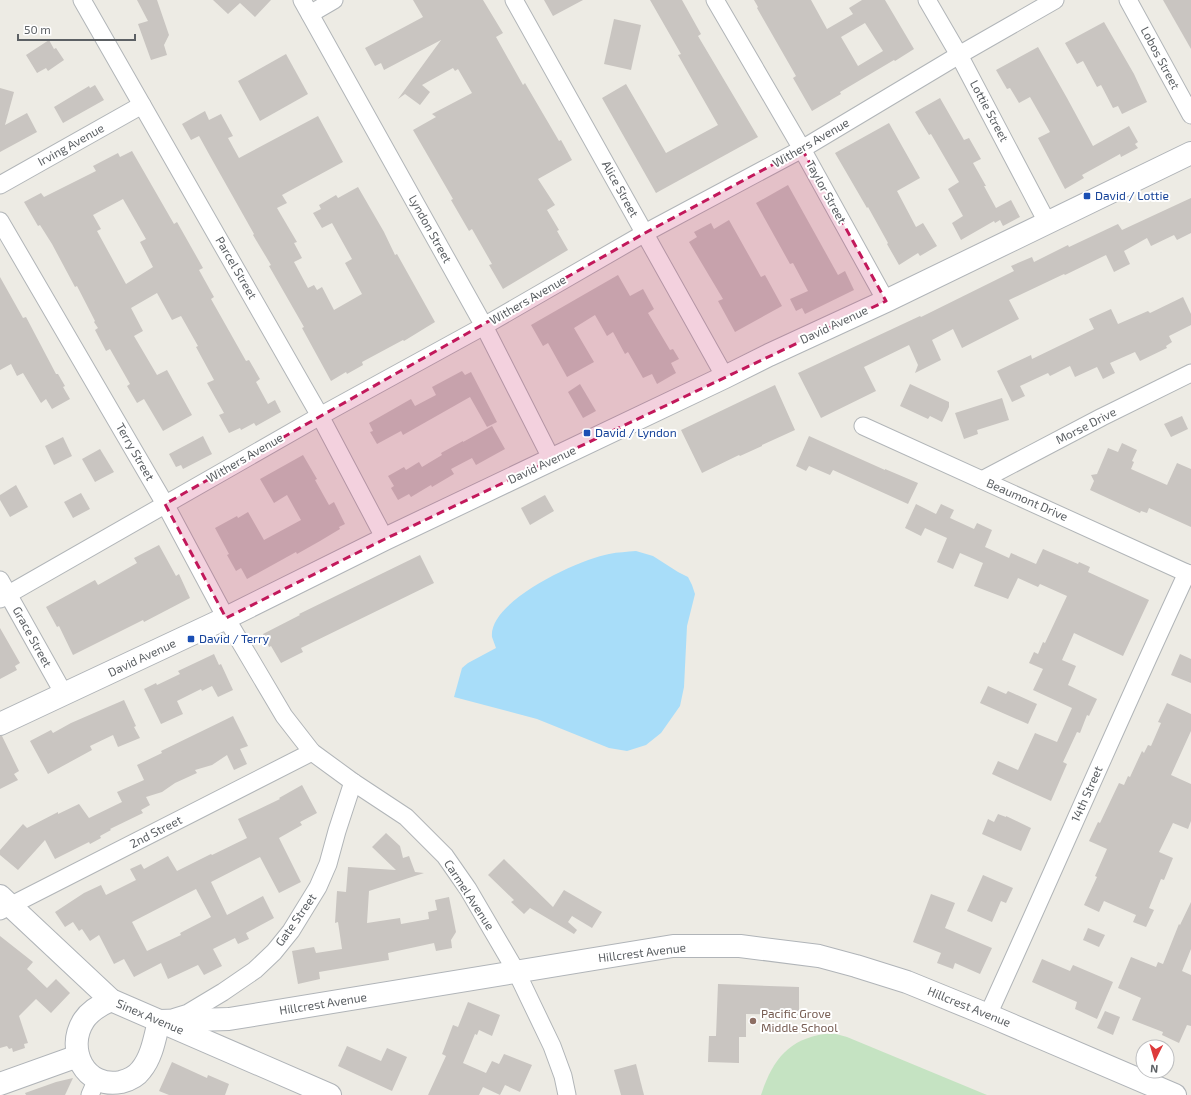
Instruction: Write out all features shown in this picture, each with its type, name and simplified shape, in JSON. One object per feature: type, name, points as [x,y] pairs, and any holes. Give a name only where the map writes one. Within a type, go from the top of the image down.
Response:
[{"type":"street","name":"Parcel Street","points":[[82,0],[320,416],[385,539]]},
{"type":"street","points":[[306,7],[334,0]]},
{"type":"street","name":"Alice Street","points":[[514,0],[726,377]]},
{"type":"street","name":"Taylor Street","points":[[715,0],[802,149],[886,301]]},
{"type":"street","name":"Lottie Street","points":[[927,0],[959,55],[1048,224]]},
{"type":"street","name":"Withers Avenue","points":[[3,591],[165,504],[320,416],[484,326],[645,233],[802,149],[959,55],[1055,0]]},
{"type":"street","name":"Lobos Street","points":[[1128,0],[1191,115]]},
{"type":"street","name":"Lyndon Street","points":[[306,7],[484,326],[552,460]]},
{"type":"street","name":"Irving Avenue","points":[[0,185],[142,105]]},
{"type":"street","name":"David Avenue","points":[[0,724],[226,618],[385,539],[726,377],[769,355],[1048,224],[1191,153]]},
{"type":"street","name":"Terry Street","points":[[0,221],[165,504],[226,618],[266,687]]},
{"type":"street","name":"Morse Drive","points":[[982,480],[1102,417],[1191,373]]},
{"type":"street","name":"Beaumont Drive","points":[[863,426],[1189,574]]},
{"type":"street","name":"14th Street","points":[[988,1015],[1042,897],[1138,678],[1189,574]]},
{"type":"street","name":"Grace Street","points":[[3,591],[64,694]]},
{"type":"street","name":"Carmel Avenue","points":[[266,687],[284,716],[312,752],[353,782],[406,817],[444,856],[468,889],[516,971],[552,1046],[563,1076],[567,1095]]},
{"type":"street","name":"2nd Street","points":[[4,904],[312,752]]},
{"type":"street","name":"Gate Street","points":[[159,1021],[188,1013],[223,992],[255,970],[274,952],[291,931],[321,881],[328,864],[353,782]]},
{"type":"street","name":"Sinex Avenue","points":[[4,904],[111,1000],[330,1095]]},
{"type":"street","name":"Hillcrest Avenue","points":[[159,1021],[229,1019],[673,946],[740,946],[819,956],[907,982],[1175,1095]]},
{"type":"street","points":[[111,1000],[99,1006],[83,1021],[76,1046],[78,1056],[89,1074],[93,1087],[106,1082],[117,1083],[126,1081],[136,1076],[142,1069],[149,1056],[159,1021]]},
{"type":"street","points":[[0,1084],[78,1056]]},
{"type":"highlighted area","points":[[802,149],[886,301],[385,539],[226,618],[165,504],[645,233]]},
{"type":"green space","points":[[825,1034],[836,1034],[847,1037],[987,1095],[761,1095],[770,1072],[783,1054],[801,1041]]},
{"type":"water","points":[[636,551],[653,556],[688,577],[695,594],[687,626],[684,687],[680,706],[661,733],[646,745],[627,751],[609,748],[537,719],[454,697],[462,668],[468,663],[496,648],[492,637],[495,623],[505,610],[520,596],[538,584],[578,564],[609,554]]},
{"type":"building","points":[[137,0],[157,0],[169,35],[164,45],[167,55],[151,60],[138,24],[148,21]]},
{"type":"building","points":[[213,0],[271,0],[255,17],[240,3],[228,14]]},
{"type":"building","points":[[413,0],[483,0],[503,33],[496,37],[523,85],[525,83],[572,160],[538,179],[555,205],[547,210],[559,230],[557,231],[568,250],[503,289],[489,265],[492,264],[472,229],[469,231],[451,200],[453,199],[413,130],[436,117],[432,114],[472,93],[458,69],[455,71],[453,68],[422,85],[430,92],[420,105],[405,94],[398,99],[441,40],[384,70],[381,63],[375,66],[365,48],[423,17]]},
{"type":"building","points":[[544,0],[583,0],[553,16]]},
{"type":"building","points":[[650,0],[682,0],[701,34],[698,36],[758,137],[656,193],[602,98],[626,84],[666,153],[718,125],[678,55],[681,54]]},
{"type":"building","points":[[754,0],[811,0],[827,29],[853,14],[849,8],[862,0],[885,0],[914,49],[840,92],[841,94],[812,111],[793,78],[796,76],[757,8],[758,7]],"holes":[[[865,23],[883,51],[858,66],[841,37]]]},
{"type":"building","points":[[1163,0],[1191,0],[1191,49]]},
{"type":"building","points":[[614,19],[641,25],[631,70],[604,64]]},
{"type":"building","points":[[1104,22],[1134,74],[1147,102],[1122,114],[1118,106],[1113,108],[1101,85],[1097,87],[1083,61],[1077,64],[1065,43]]},
{"type":"building","points":[[49,40],[54,49],[56,48],[64,60],[48,71],[46,68],[37,73],[26,55]]},
{"type":"building","points":[[1038,47],[1093,146],[1129,126],[1138,142],[1135,144],[1138,148],[1121,157],[1120,154],[1082,175],[1084,178],[1065,189],[1038,138],[1050,132],[1030,97],[1019,103],[1010,88],[1007,89],[996,70]]},
{"type":"building","points":[[286,54],[308,94],[260,121],[238,81]]},
{"type":"building","points":[[95,85],[104,100],[63,123],[54,107],[89,86],[90,88]]},
{"type":"building","points":[[0,88],[14,92],[5,125],[27,113],[37,132],[0,152]]},
{"type":"building","points":[[940,98],[964,140],[969,138],[981,159],[973,163],[996,208],[1011,200],[1020,217],[1003,226],[1000,220],[995,223],[994,221],[961,240],[952,223],[963,216],[948,189],[959,182],[931,134],[929,135],[915,112]]},
{"type":"building","points":[[205,111],[209,120],[221,114],[233,136],[228,138],[239,158],[318,116],[343,162],[282,195],[287,203],[277,208],[297,242],[294,243],[302,258],[294,262],[308,288],[314,285],[317,290],[322,287],[334,310],[362,294],[345,263],[352,259],[332,223],[322,228],[313,213],[321,209],[319,205],[336,195],[338,198],[358,187],[384,232],[395,255],[397,254],[435,322],[404,341],[403,340],[362,362],[363,365],[347,374],[346,372],[331,381],[302,328],[304,327],[269,266],[271,265],[199,136],[191,140],[182,124]]},
{"type":"building","points":[[889,123],[920,178],[897,191],[916,227],[923,223],[937,246],[920,256],[918,253],[899,265],[868,207],[867,208],[835,153]]},
{"type":"building","points":[[132,151],[174,224],[177,222],[203,268],[199,270],[214,297],[211,299],[246,361],[249,360],[260,379],[256,382],[268,404],[275,400],[281,412],[256,426],[254,423],[241,430],[240,428],[229,433],[219,415],[224,413],[207,383],[214,380],[196,347],[198,346],[181,316],[172,320],[157,293],[131,308],[143,331],[134,336],[157,375],[167,370],[192,415],[163,431],[144,399],[137,403],[127,386],[130,384],[110,349],[106,351],[95,330],[98,328],[77,286],[75,287],[52,244],[40,225],[38,226],[24,202],[41,193],[44,197],[96,171],[93,166],[118,153],[120,157]],"holes":[[[123,199],[146,239],[140,242],[153,267],[126,284],[97,231],[101,229],[93,215]]]},
{"type":"building","points":[[788,185],[838,275],[845,271],[854,290],[805,314],[802,308],[796,311],[790,299],[808,291],[793,263],[790,264],[756,203]]},
{"type":"building","points":[[1191,198],[1191,233],[1177,240],[1174,235],[1151,246],[1147,238],[1124,251],[1130,264],[1114,272],[1106,255],[1009,300],[1019,319],[962,348],[953,329],[932,340],[941,360],[915,373],[918,365],[909,345],[864,367],[876,391],[821,418],[798,373],[920,316],[921,317],[1014,271],[1011,266],[1032,257],[1034,262],[1068,245],[1069,247],[1118,224],[1122,230]]},
{"type":"building","points":[[729,220],[761,277],[765,275],[782,306],[735,332],[718,301],[723,299],[689,242],[697,237],[694,232],[711,223],[714,229]]},
{"type":"building","points":[[618,275],[630,296],[643,289],[654,309],[648,313],[670,350],[673,349],[679,359],[671,363],[676,373],[657,384],[652,374],[643,378],[628,352],[625,354],[613,332],[607,336],[595,315],[574,328],[594,362],[567,377],[548,343],[543,346],[531,325]]},
{"type":"building","points":[[0,277],[23,318],[26,317],[56,374],[58,374],[65,386],[63,387],[70,399],[52,409],[46,399],[41,403],[23,373],[17,376],[11,364],[0,370]]},
{"type":"building","points":[[1183,297],[1191,314],[1191,325],[1169,336],[1172,342],[1166,346],[1167,348],[1140,361],[1135,352],[1110,363],[1115,373],[1103,379],[1097,367],[1075,377],[1070,366],[1050,376],[1048,373],[1020,386],[1025,396],[1012,402],[997,371],[1031,355],[1032,359],[1094,329],[1089,319],[1111,309],[1118,324],[1148,311],[1150,313]]},
{"type":"building","points":[[462,371],[465,375],[471,372],[497,422],[487,427],[470,397],[403,435],[401,431],[377,444],[370,432],[373,431],[369,423],[411,399],[415,406],[436,395],[432,387]]},
{"type":"building","points":[[580,384],[596,411],[583,418],[568,392]]},
{"type":"building","points":[[910,384],[949,402],[949,407],[942,422],[930,416],[928,419],[900,406]]},
{"type":"building","points":[[775,385],[795,430],[702,473],[681,430]]},
{"type":"building","points":[[1002,398],[1009,420],[977,430],[978,434],[964,439],[955,413]]},
{"type":"building","points":[[1182,416],[1188,429],[1171,437],[1164,424]]},
{"type":"building","points":[[492,426],[505,449],[476,465],[472,458],[451,469],[454,474],[432,487],[431,485],[411,497],[409,494],[398,500],[391,488],[394,486],[388,476],[404,467],[406,470],[419,462],[422,467],[442,455],[441,453]]},
{"type":"building","points":[[203,436],[212,454],[183,469],[181,465],[176,467],[169,454]]},
{"type":"building","points":[[809,436],[918,483],[908,504],[833,470],[830,475],[809,466],[806,471],[796,466]]},
{"type":"building","points":[[63,437],[72,456],[54,465],[45,446]]},
{"type":"building","points":[[1122,443],[1137,450],[1132,461],[1134,462],[1131,469],[1167,485],[1177,463],[1191,469],[1191,527],[1149,508],[1147,513],[1141,511],[1140,513],[1090,490],[1094,481],[1091,475],[1097,474],[1108,448],[1118,452]]},
{"type":"building","points":[[100,449],[114,472],[95,482],[82,459]]},
{"type":"building","points":[[303,455],[317,479],[315,480],[329,505],[334,502],[345,524],[339,527],[340,529],[297,554],[296,552],[247,579],[241,568],[236,571],[215,528],[248,512],[264,540],[301,520],[287,495],[274,503],[260,479]]},
{"type":"building","points":[[16,485],[28,507],[10,517],[0,500],[0,495]]},
{"type":"building","points":[[81,493],[90,509],[73,518],[64,502]]},
{"type":"building","points":[[545,495],[554,511],[530,525],[521,508]]},
{"type":"building","points":[[916,504],[936,514],[941,504],[954,510],[950,518],[974,529],[977,523],[992,530],[985,547],[1009,558],[1011,553],[1036,564],[1043,549],[1078,564],[1079,562],[1090,567],[1088,572],[1149,600],[1123,656],[1074,633],[1062,660],[1076,666],[1068,685],[1097,699],[1089,716],[1087,715],[1080,733],[1077,732],[1063,762],[1067,764],[1051,801],[992,774],[998,761],[1018,770],[1035,733],[1057,742],[1072,708],[1033,690],[1043,669],[1029,663],[1034,652],[1038,654],[1043,642],[1045,643],[1067,596],[1040,584],[1038,587],[1018,578],[1008,599],[974,586],[983,563],[960,553],[953,569],[937,562],[947,538],[925,528],[921,536],[905,528]]},
{"type":"building","points":[[159,545],[176,576],[179,574],[190,598],[144,622],[143,620],[73,655],[59,626],[57,627],[46,607],[95,580],[98,585],[137,563],[134,558]]},
{"type":"building","points":[[420,555],[434,583],[301,648],[303,652],[281,663],[271,646],[269,647],[263,634],[300,615],[299,614]]},
{"type":"building","points":[[0,628],[20,663],[15,666],[17,670],[0,679]]},
{"type":"building","points":[[214,654],[219,665],[221,664],[233,690],[218,697],[212,686],[202,691],[201,689],[177,701],[183,714],[161,724],[144,689],[156,683],[157,685],[180,674],[178,671]]},
{"type":"building","points":[[1180,654],[1191,659],[1191,683],[1171,675]]},
{"type":"building","points":[[988,686],[1006,694],[1008,691],[1037,704],[1028,724],[980,703]]},
{"type":"building","points":[[124,700],[136,726],[134,727],[140,738],[118,747],[113,735],[90,746],[92,750],[48,774],[30,741],[51,730],[53,733],[71,723]]},
{"type":"building","points":[[1167,703],[1191,714],[1191,731],[1171,775],[1191,784],[1191,821],[1188,829],[1173,823],[1159,852],[1173,858],[1164,880],[1161,879],[1149,908],[1154,910],[1146,927],[1133,922],[1136,915],[1104,901],[1099,912],[1084,905],[1097,877],[1095,876],[1107,849],[1089,841],[1098,822],[1100,823],[1119,783],[1124,785],[1128,776],[1130,777],[1142,751],[1144,753],[1148,745],[1151,746],[1161,723],[1158,722]]},
{"type":"building","points":[[233,716],[248,746],[240,749],[247,764],[234,770],[227,755],[212,765],[195,770],[197,773],[175,783],[162,792],[146,797],[150,805],[141,810],[143,813],[110,829],[111,830],[100,836],[101,838],[90,844],[89,842],[55,859],[45,840],[18,870],[0,855],[0,850],[23,824],[27,828],[58,812],[58,814],[79,804],[89,818],[122,802],[117,792],[144,780],[137,765],[162,753],[161,751]]},
{"type":"building","points":[[0,736],[2,736],[19,771],[14,774],[18,780],[0,789]]},
{"type":"building","points":[[302,785],[317,813],[300,822],[302,825],[279,838],[301,882],[279,893],[260,857],[211,882],[227,915],[263,896],[274,918],[246,933],[249,939],[238,944],[235,938],[213,949],[222,966],[204,975],[198,965],[168,979],[161,963],[134,977],[124,959],[114,964],[99,935],[90,941],[82,929],[79,931],[73,922],[65,927],[55,912],[84,893],[101,885],[106,895],[136,880],[130,869],[141,864],[144,869],[168,856],[177,871],[247,838],[238,819],[280,799],[279,798]],"holes":[[[196,889],[211,917],[180,933],[181,935],[147,951],[132,922]]]},
{"type":"building","points":[[998,814],[1006,816],[1031,828],[1021,851],[982,834],[988,819],[994,822]]},
{"type":"building","points":[[386,833],[400,846],[403,858],[409,856],[415,872],[424,873],[369,891],[367,923],[400,918],[401,924],[429,919],[428,912],[437,910],[435,900],[449,897],[456,932],[451,940],[452,948],[436,951],[434,943],[388,953],[389,960],[319,972],[320,979],[298,984],[292,951],[314,947],[316,953],[342,949],[338,922],[335,923],[337,891],[346,892],[348,867],[396,870],[372,847]]},
{"type":"building","points":[[504,859],[553,907],[564,890],[602,912],[592,928],[572,916],[568,922],[577,930],[574,934],[530,908],[524,914],[511,902],[514,900],[488,875]]},
{"type":"building","points":[[983,875],[1013,888],[1006,903],[1001,901],[992,922],[967,911]]},
{"type":"building","points":[[931,894],[955,903],[945,928],[992,948],[980,974],[955,963],[953,969],[937,963],[941,953],[913,942]]},
{"type":"building","points":[[1191,902],[1191,949],[1182,971],[1191,975],[1191,1026],[1187,1025],[1179,1043],[1175,1041],[1175,1039],[1170,1039],[1162,1035],[1163,1032],[1132,1020],[1141,998],[1118,988],[1131,957],[1156,967],[1158,962],[1163,964],[1179,924],[1180,925]]},
{"type":"building","points":[[1088,928],[1105,935],[1099,947],[1083,940]]},
{"type":"building","points":[[0,936],[33,962],[27,969],[47,988],[56,979],[70,993],[51,1013],[36,999],[19,1016],[28,1043],[24,1044],[25,1048],[13,1052],[12,1048],[9,1049],[7,1046],[0,1048]]},
{"type":"building","points":[[1042,959],[1070,971],[1073,965],[1113,982],[1097,1019],[1075,1009],[1077,1002],[1032,982]]},
{"type":"building","points":[[718,984],[799,987],[799,1015],[746,1014],[746,1037],[739,1037],[739,1063],[708,1062],[709,1036],[716,1036]]},
{"type":"building","points":[[468,1002],[500,1015],[492,1036],[479,1030],[477,1035],[475,1034],[463,1063],[486,1073],[492,1061],[499,1064],[504,1054],[532,1065],[520,1092],[505,1085],[500,1095],[483,1087],[479,1095],[428,1095],[446,1056],[442,1054],[453,1025],[458,1027]]},
{"type":"building","points":[[1105,1011],[1120,1017],[1113,1035],[1097,1028]]},
{"type":"building","points":[[347,1046],[381,1061],[387,1048],[407,1057],[392,1091],[338,1066]]},
{"type":"building","points":[[172,1062],[207,1078],[208,1075],[229,1084],[225,1095],[169,1095],[159,1091]]},
{"type":"building","points":[[636,1064],[644,1095],[621,1095],[614,1070]]},
{"type":"building","points":[[73,1078],[65,1095],[26,1095],[25,1093],[56,1082]]},
{"type":"place","name":"David / Lottie","points":[[1087,196]]},
{"type":"place","name":"David / Lyndon","points":[[587,433]]},
{"type":"place","name":"David / Terry","points":[[191,639]]},
{"type":"place","name":"Pacific Grove Middle School","points":[[753,1021]]}]
